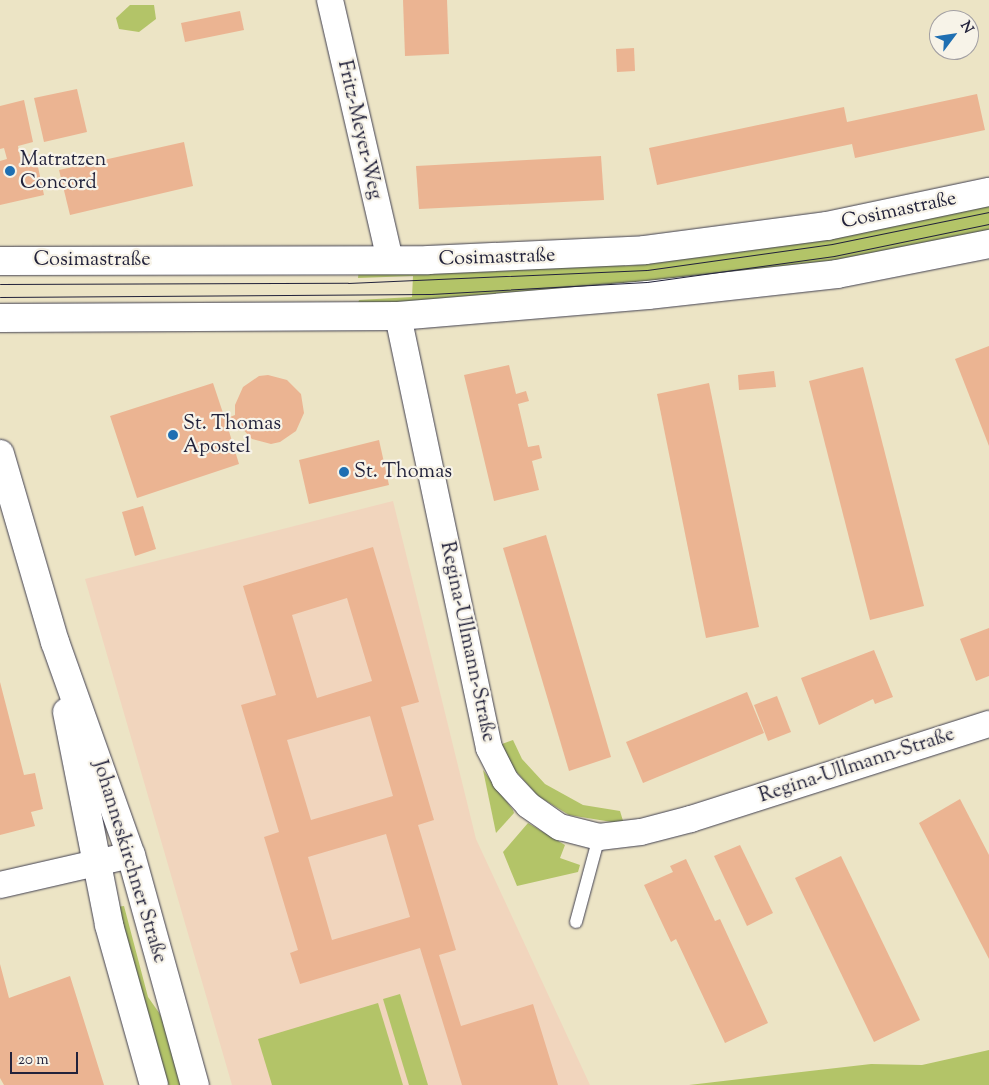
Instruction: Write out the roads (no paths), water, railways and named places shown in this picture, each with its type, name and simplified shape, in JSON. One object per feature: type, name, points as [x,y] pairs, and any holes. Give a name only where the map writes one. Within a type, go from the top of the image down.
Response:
[{"type":"main road","name":"Cosimastraße","points":[[0,261],[390,260],[537,257],[645,250],[827,226],[989,192]]},
{"type":"main road","points":[[0,318],[398,316],[648,295],[837,274],[989,244]]},
{"type":"main road","name":"Johanneskirchner Straße","points":[[0,454],[55,642],[131,855],[195,1085]]},
{"type":"main road","name":"Johanneskirchner Straße","points":[[55,642],[95,863],[154,1085]]},
{"type":"street","name":"Fritz-Meyer-Weg","points":[[330,0],[390,260]]},
{"type":"street","name":"Regina-Ullmann-Straße","points":[[398,316],[489,748],[505,780],[528,805],[560,827],[599,837],[641,832],[691,819],[989,724]]},
{"type":"street","points":[[0,885],[131,855]]},
{"type":"lane","points":[[576,922],[599,837]]},
{"type":"tram line","points":[[0,284],[348,283],[647,270],[832,244],[989,212]]},
{"type":"tram line","points":[[0,297],[431,294],[647,282],[834,256],[989,224]]},
{"type":"place","name":"Matratzen Concord","points":[[10,171]]},
{"type":"place","name":"St. Thomas Apostel","points":[[173,435]]},
{"type":"place","name":"St. Thomas","points":[[344,472]]}]
